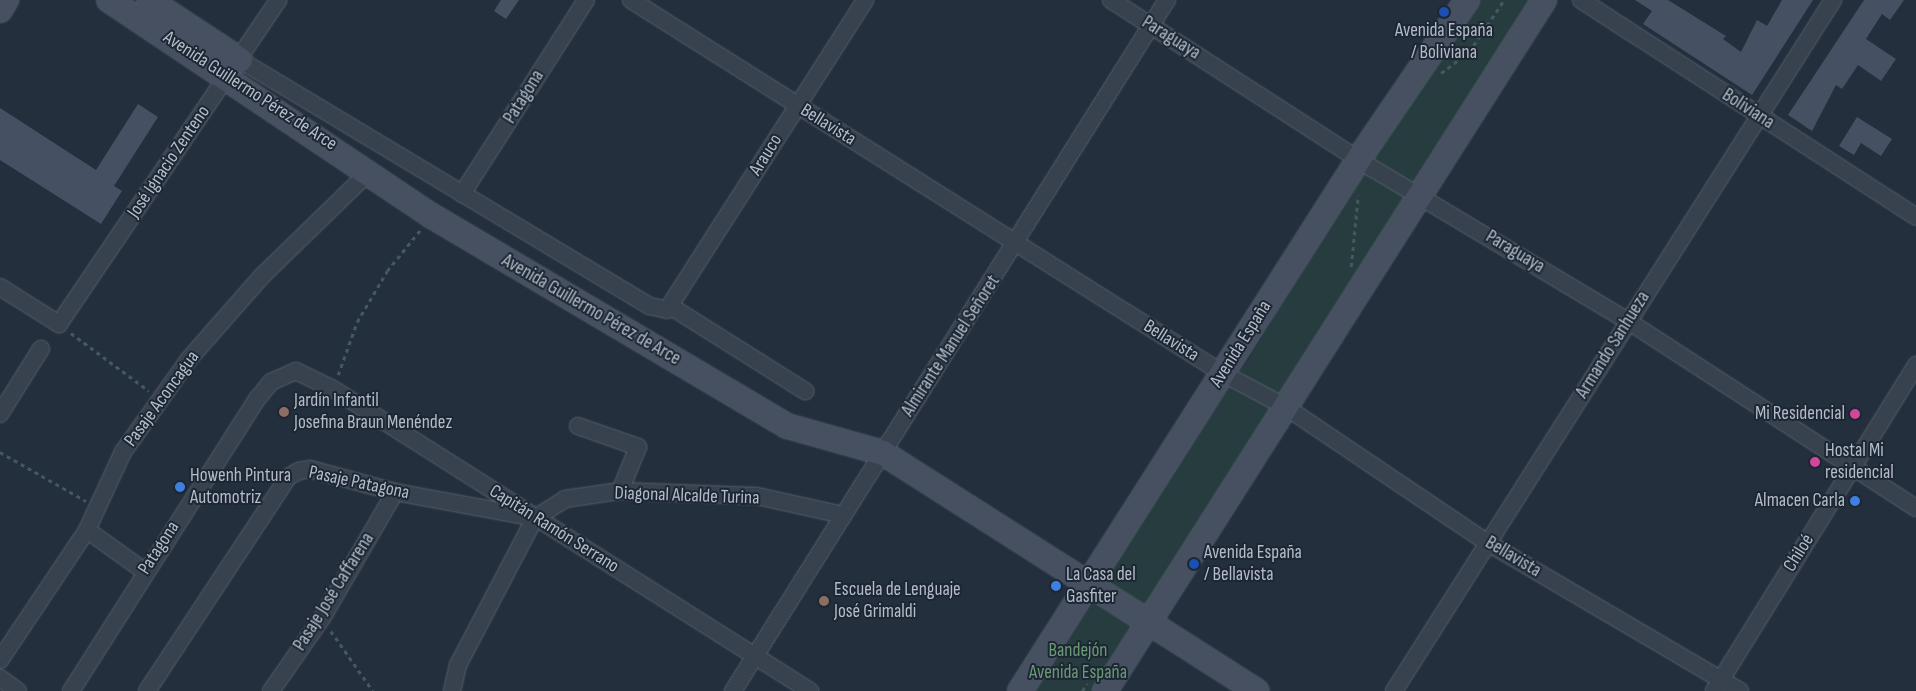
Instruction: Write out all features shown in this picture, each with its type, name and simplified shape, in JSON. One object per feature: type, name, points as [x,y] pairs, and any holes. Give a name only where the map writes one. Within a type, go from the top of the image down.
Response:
[{"type":"main road","points":[[0,10],[6,0]]},
{"type":"main road","name":"Avenida Guillermo Pérez de Arce","points":[[109,0],[234,68]]},
{"type":"main road","name":"Avenida Guillermo Pérez de Arce","points":[[149,0],[234,68],[432,216],[787,426],[882,453],[1091,582],[1148,624],[1257,691]]},
{"type":"main road","name":"Avenida España","points":[[1020,691],[1360,157],[1466,0]]},
{"type":"main road","points":[[1099,683],[1148,624],[1544,0]]},
{"type":"street","name":"José Ignacio Zenteno","points":[[59,324],[234,68],[278,0]]},
{"type":"street","name":"Patagona","points":[[462,194],[586,0]]},
{"type":"street","name":"Bellavista","points":[[631,0],[1222,373],[1286,407],[1488,543],[1717,685],[1740,691]]},
{"type":"street","name":"Arauco","points":[[669,308],[865,0]]},
{"type":"street","name":"Paraguaya","points":[[1111,0],[1420,195],[1628,320],[1916,508]]},
{"type":"street","name":"Almirante Manuel Señoret","points":[[733,691],[1016,244],[1167,0]]},
{"type":"street","name":"Boliviana","points":[[1581,0],[1916,217]]},
{"type":"street","name":"Armando Sanhueza","points":[[1394,691],[1758,115],[1833,0]]},
{"type":"street","name":"Avenida Guillermo Pérez de Arce","points":[[234,68],[462,194],[650,306],[669,308],[805,391]]},
{"type":"street","name":"Pasaje Aconcagua","points":[[0,660],[87,530],[99,508],[123,452],[160,400],[262,276],[370,171]]},
{"type":"street","points":[[0,287],[59,324]]},
{"type":"street","points":[[0,414],[41,350]]},
{"type":"street","name":"Chiloé","points":[[1717,685],[1916,365]]},
{"type":"street","name":"Patagona","points":[[71,691],[144,571],[258,398],[271,382],[296,371]]},
{"type":"street","name":"Capitán Ramón Serrano","points":[[296,371],[333,390],[810,691]]},
{"type":"street","points":[[578,426],[638,447],[620,490]]},
{"type":"street","name":"Pasaje Patagona","points":[[147,691],[288,477],[310,469],[395,492],[535,518]]},
{"type":"street","name":"Diagonal Alcalde Turina","points":[[535,518],[565,499],[620,490],[757,496],[843,515]]},
{"type":"street","name":"Pasaje José Caffarena","points":[[271,691],[322,618],[395,492]]},
{"type":"street","points":[[452,691],[458,665],[535,518]]},
{"type":"street","points":[[87,530],[144,571]]},
{"type":"street","points":[[0,678],[18,691]]},
{"type":"path","points":[[1437,78],[1469,52],[1504,0]]},
{"type":"path","points":[[1351,274],[1359,192]]},
{"type":"path","points":[[333,390],[357,322],[387,271],[432,216]]},
{"type":"path","points":[[59,324],[160,400]]},
{"type":"path","points":[[0,452],[99,508]]},
{"type":"path","points":[[322,618],[373,691]]},
{"type":"path","points":[[1082,691],[1099,683]]},
{"type":"green space","name":"Bandejón Avenida España","points":[[1477,0],[1536,0],[1093,691],[1026,691],[1094,584],[1248,360],[1362,172]]},
{"type":"building","points":[[501,0],[519,0],[506,19],[494,11]]},
{"type":"building","points":[[1635,0],[1668,0],[1726,36],[1723,39],[1741,52],[1757,20],[1767,26],[1782,0],[1813,0],[1752,95],[1643,24],[1652,11]]},
{"type":"building","points":[[1864,0],[1904,0],[1890,20],[1882,14],[1866,39],[1896,59],[1881,81],[1858,65],[1842,89],[1836,85],[1812,131],[1788,115]]},
{"type":"building","points":[[138,104],[158,117],[114,186],[122,191],[101,224],[0,160],[0,108],[96,170]]},
{"type":"building","points":[[1857,117],[1892,139],[1881,156],[1861,143],[1854,155],[1839,146]]},
{"type":"place","name":"Avenida España / Boliviana","points":[[1444,12]]},
{"type":"place","name":"Jardín Infantil Josefina Braun Menéndez","points":[[284,412]]},
{"type":"place","name":"Mi Residencial","points":[[1855,414]]},
{"type":"place","name":"Hostal Mi residencial","points":[[1815,462]]},
{"type":"place","name":"Howenh Pintura Automotriz","points":[[180,487]]},
{"type":"place","name":"Almacen Carla","points":[[1855,501]]},
{"type":"place","name":"Avenida España / Bellavista","points":[[1194,564]]},
{"type":"place","name":"La Casa del Gasfiter","points":[[1056,586]]},
{"type":"place","name":"Escuela de Lenguaje José Grimaldi","points":[[824,601]]}]
